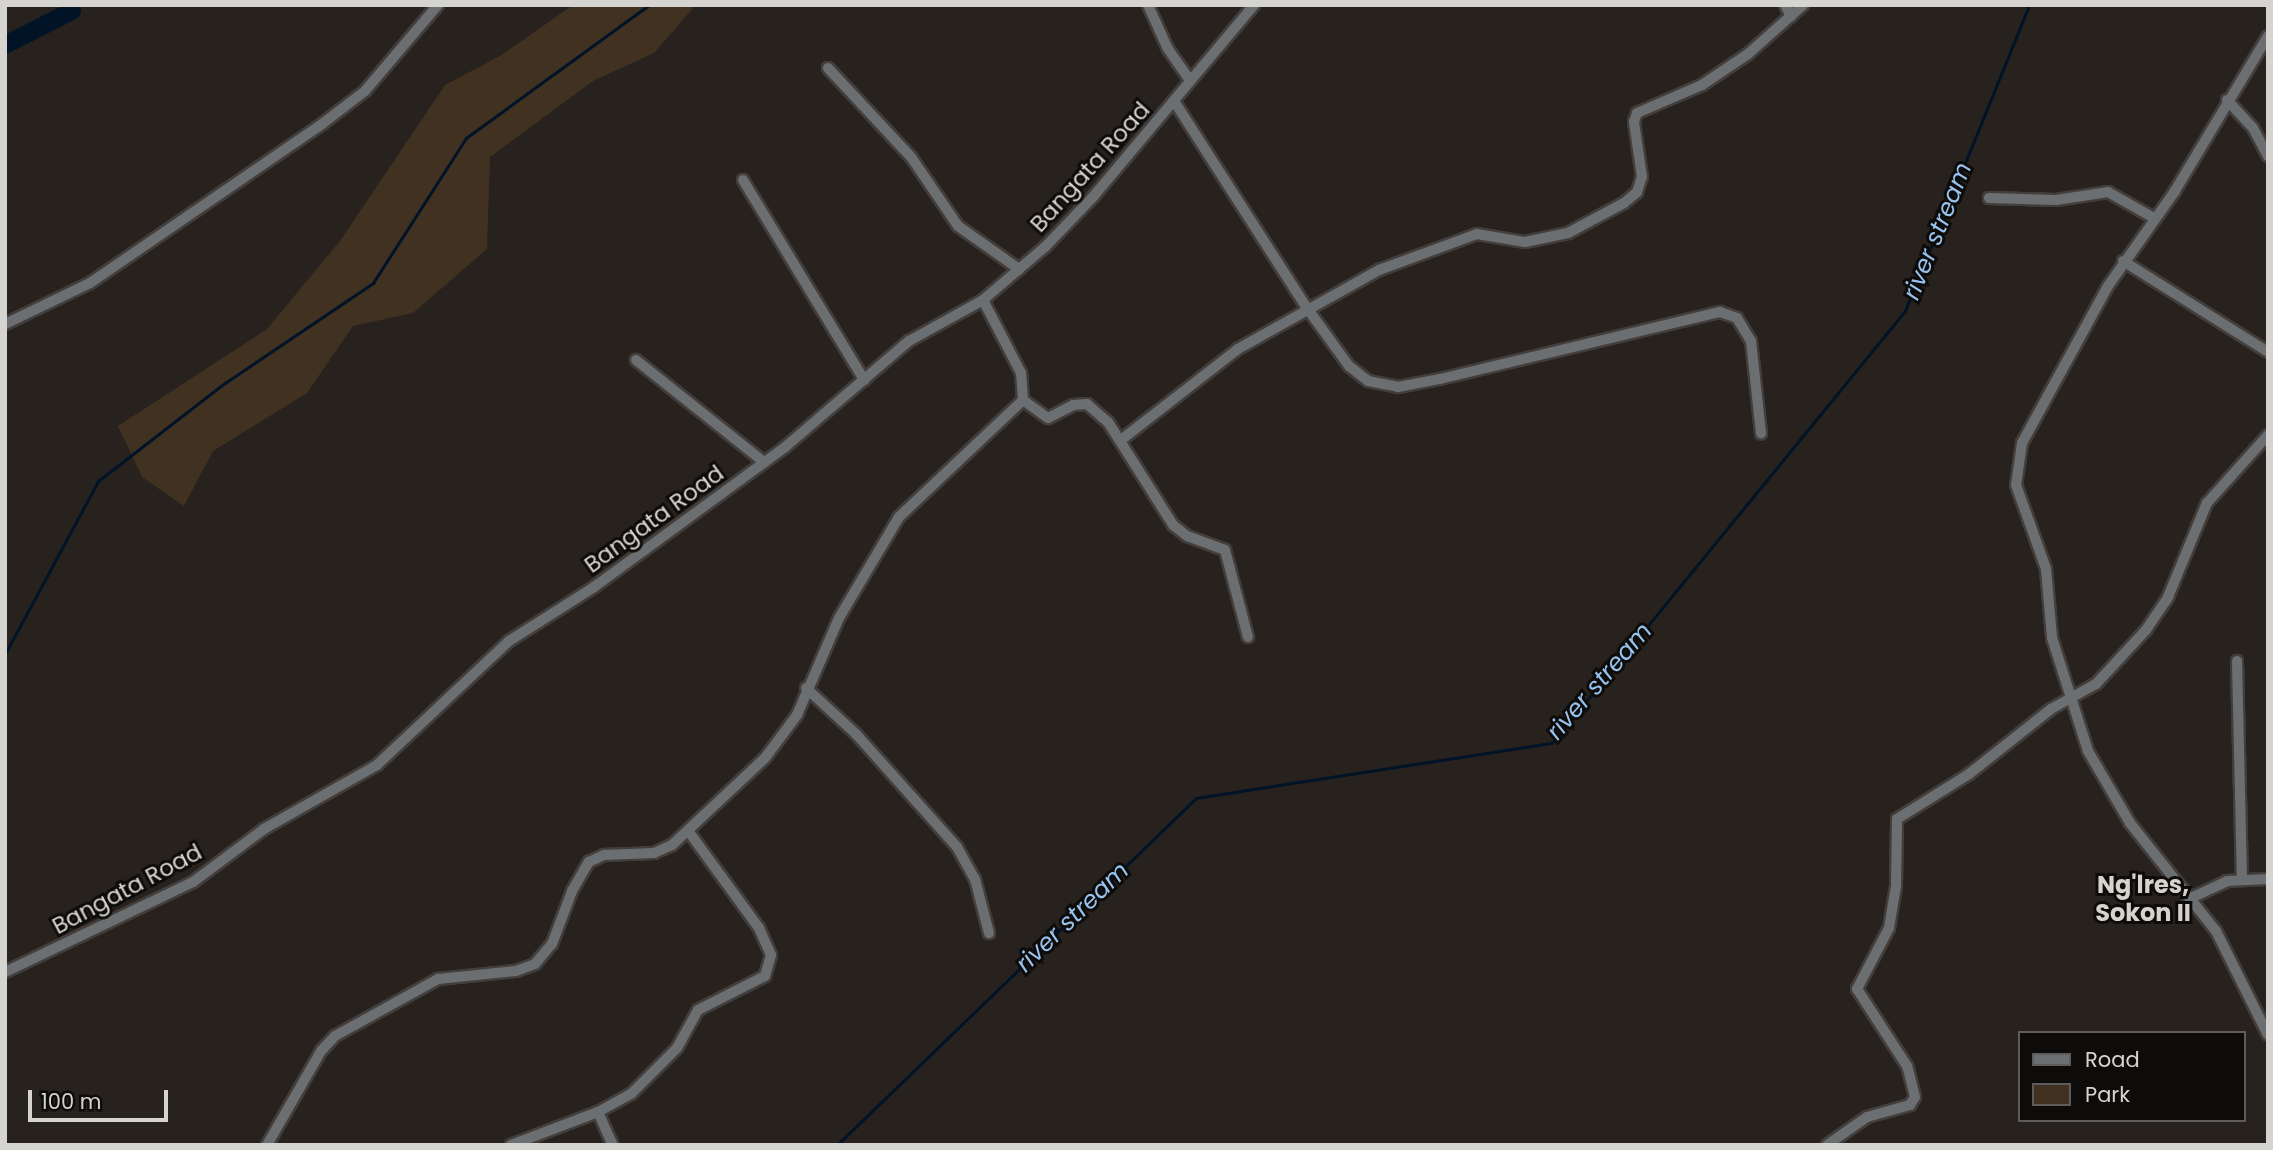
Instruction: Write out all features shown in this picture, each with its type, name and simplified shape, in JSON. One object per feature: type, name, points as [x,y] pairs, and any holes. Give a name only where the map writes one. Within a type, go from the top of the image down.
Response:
[{"type":"street","points":[[5,324],[90,283],[322,124],[365,91],[438,5]]},
{"type":"street","points":[[1148,5],[1168,49],[1190,80]]},
{"type":"street","name":"Bangata Road","points":[[5,972],[193,881],[264,829],[377,765],[493,653],[594,587],[764,462],[909,341],[983,300],[1019,270],[1093,197],[1254,5]]},
{"type":"street","points":[[1784,5],[1791,17]]},
{"type":"street","points":[[1121,440],[1238,349],[1380,270],[1447,242],[1477,234],[1513,242],[1542,240],[1568,233],[1624,203],[1637,192],[1642,177],[1634,122],[1637,113],[1702,85],[1803,5]]},
{"type":"street","points":[[2268,36],[2154,218],[2123,261],[2026,435],[2016,470],[2022,510],[2046,569],[2052,638],[2068,698],[2088,751],[2111,793],[2216,932],[2268,1035]]},
{"type":"street","points":[[828,68],[911,157],[958,226],[1019,270]]},
{"type":"street","points":[[2227,100],[2253,128],[2268,156]]},
{"type":"street","points":[[1174,101],[1307,309],[1349,366],[1368,382],[1398,387],[1706,314],[1730,314],[1751,341],[1761,433]]},
{"type":"street","points":[[743,180],[864,380]]},
{"type":"street","points":[[1989,198],[2056,200],[2108,192],[2154,218]]},
{"type":"street","points":[[2123,261],[2268,352]]},
{"type":"street","points":[[983,300],[1021,373],[1024,400],[1048,418],[1073,405],[1087,404],[1121,440],[1173,525],[1225,550],[1248,637]]},
{"type":"street","points":[[636,360],[764,462]]},
{"type":"street","points":[[267,1145],[321,1051],[335,1036],[438,979],[516,971],[535,964],[552,944],[572,891],[589,862],[604,855],[654,853],[689,832],[765,758],[797,715],[806,688],[851,596],[907,507],[1024,400]]},
{"type":"street","points":[[1827,1145],[1867,1117],[1910,1105],[1915,1097],[1907,1066],[1857,989],[1889,928],[1896,886],[1896,819],[1969,774],[2068,698],[2096,684],[2151,624],[2186,562],[2207,503],[2268,435]]},
{"type":"street","points":[[2237,661],[2242,879]]},
{"type":"street","points":[[806,688],[856,734],[957,847],[975,879],[989,933]]},
{"type":"street","points":[[511,1145],[598,1112],[641,1087],[666,1062],[698,1010],[761,980],[769,970],[771,956],[760,928],[689,832]]},
{"type":"street","points":[[2191,898],[2242,879],[2268,879]]},
{"type":"street","points":[[598,1112],[613,1145]]},
{"type":"green space","points":[[573,5],[696,5],[654,53],[593,81],[490,157],[487,249],[413,313],[353,326],[307,393],[213,451],[184,506],[142,477],[118,426],[267,329],[340,241],[445,85],[500,56]]},
{"type":"waterway","points":[[5,654],[98,481],[225,383],[373,283],[466,138],[649,5]]},
{"type":"waterway","name":"river stream","points":[[837,1145],[1196,798],[1552,743],[1905,311],[2029,5]]},
{"type":"waterway","points":[[5,45],[72,11]]},
{"type":"district","name":"Ng'lres, Sokon II","points":[[2143,899]]}]
